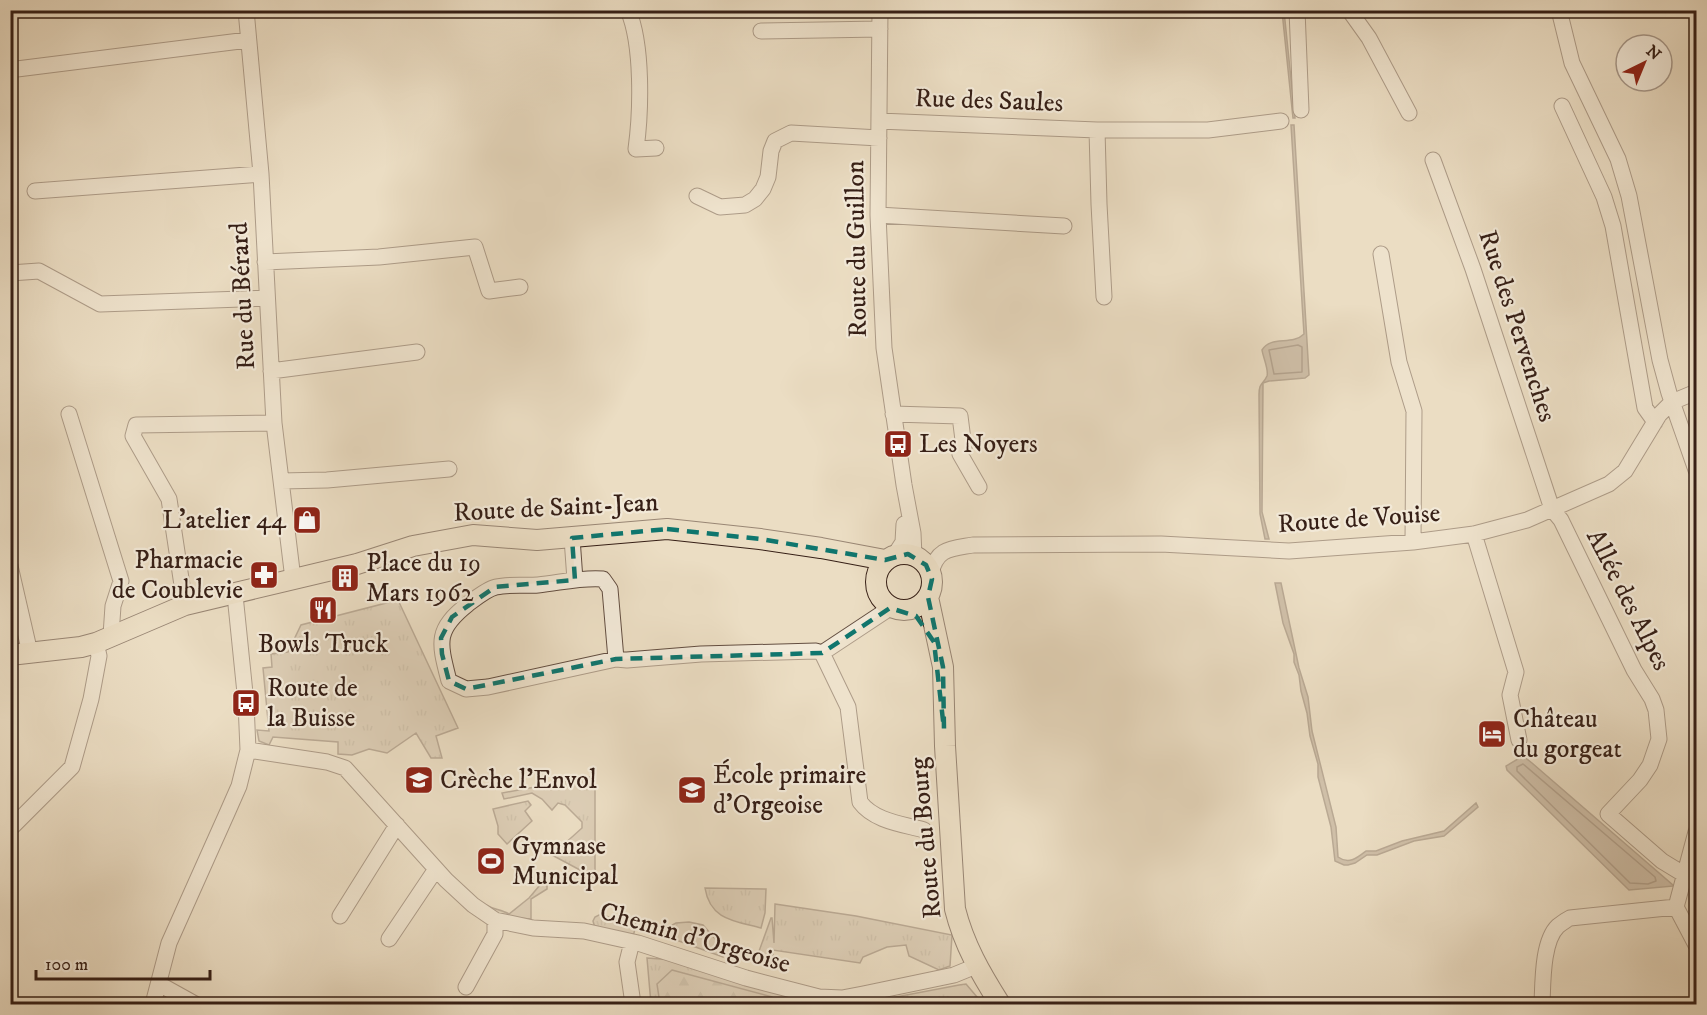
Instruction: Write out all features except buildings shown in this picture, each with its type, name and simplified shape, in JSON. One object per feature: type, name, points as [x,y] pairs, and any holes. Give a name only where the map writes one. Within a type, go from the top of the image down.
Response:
[{"type":"main road","name":"Route de Saint-Jean","points":[[10,655],[81,647],[185,605],[235,595],[357,564],[413,546],[473,535],[537,540],[667,529],[760,538],[890,558]]},
{"type":"main road","name":"Route de Saint-Jean","points":[[760,538],[851,565],[875,579]]},
{"type":"main road","points":[[908,554],[921,562],[932,585],[928,597],[916,608],[899,609],[878,596],[875,579],[878,569],[890,558],[908,554]]},
{"type":"main road","name":"Route du Bourg","points":[[928,597],[943,667],[955,909],[962,934],[976,966],[1000,1005]]},
{"type":"main road","name":"Route du Bourg","points":[[899,609],[926,626],[934,642],[940,667],[945,729]]},
{"type":"street","name":"Rue du Bérard","points":[[246,10],[261,174],[274,423],[293,579]]},
{"type":"street","points":[[628,10],[638,59],[640,119],[636,150],[656,148]]},
{"type":"street","name":"Route du Guillon","points":[[880,10],[878,215],[884,348],[904,485],[921,562]]},
{"type":"street","points":[[1297,10],[1301,110]]},
{"type":"street","points":[[1350,10],[1369,38],[1408,113]]},
{"type":"street","points":[[1559,10],[1572,63],[1618,159],[1629,196],[1660,360],[1696,470]]},
{"type":"street","points":[[761,31],[880,29]]},
{"type":"street","points":[[17,69],[248,40]]},
{"type":"street","points":[[1562,106],[1604,196],[1613,226],[1645,408],[1655,422]]},
{"type":"street","name":"Rue des Saules","points":[[879,121],[1097,130],[1208,130],[1281,121]]},
{"type":"street","name":"Rue des Saules","points":[[1097,130],[1098,204],[1104,297]]},
{"type":"street","points":[[697,196],[720,207],[745,205],[755,199],[768,177],[771,151],[775,141],[791,133],[879,138]]},
{"type":"street","name":"Rue des Pervenches","points":[[1433,160],[1473,269],[1552,509]]},
{"type":"street","points":[[35,191],[261,174]]},
{"type":"street","points":[[878,215],[1064,226]]},
{"type":"street","points":[[265,262],[380,257],[475,247],[489,291],[520,287]]},
{"type":"street","points":[[1381,254],[1399,362],[1414,411],[1413,542]]},
{"type":"street","points":[[10,273],[39,271],[100,304],[267,298]]},
{"type":"street","points":[[271,371],[417,352]]},
{"type":"street","name":"Route de Vouise","points":[[921,562],[933,563],[940,554],[948,550],[973,545],[1161,544],[1289,551],[1413,542],[1474,534],[1527,520],[1609,484],[1625,471],[1655,422],[1672,402],[1696,392]]},
{"type":"street","points":[[10,829],[72,767],[91,699],[99,656],[121,581],[69,414]]},
{"type":"street","points":[[893,414],[960,416],[964,448],[960,454],[979,487]]},
{"type":"street","points":[[185,605],[169,499],[133,436],[136,425],[274,423]]},
{"type":"street","points":[[281,481],[327,480],[449,469]]},
{"type":"street","name":"Route du Guillon","points":[[890,558],[903,542],[905,534],[904,485]]},
{"type":"street","name":"Allée des Alpes","points":[[1552,509],[1561,520],[1656,710],[1659,739],[1650,765],[1640,780],[1608,814],[1662,861],[1685,875]]},
{"type":"street","points":[[1474,534],[1516,672],[1510,694],[1519,740]]},
{"type":"street","points":[[572,538],[575,580]]},
{"type":"street","points":[[10,566],[30,653]]},
{"type":"street","points":[[616,659],[610,589],[603,579],[589,578],[535,585],[495,587],[476,598],[452,617],[444,628],[441,638],[442,654],[449,681],[466,689],[488,687],[616,659],[773,651],[822,653],[848,707],[860,802],[865,809],[888,821],[924,830]]},
{"type":"street","points":[[153,1005],[169,943],[228,811],[248,750],[246,703],[235,595]]},
{"type":"street","points":[[822,653],[899,609]]},
{"type":"street","name":"Chemin d'Orgeoise","points":[[248,750],[327,762],[345,768],[436,869],[473,905],[495,920],[533,928],[584,931],[632,942],[746,978],[819,997],[842,998],[863,994],[954,975],[976,966]]},
{"type":"street","points":[[340,916],[397,825]]},
{"type":"street","points":[[1696,832],[1676,907],[1696,945]]},
{"type":"street","points":[[389,939],[436,869]]},
{"type":"street","points":[[1542,1005],[1544,966],[1550,938],[1557,927],[1570,918],[1676,907]]},
{"type":"street","points":[[466,987],[495,934],[495,920]]},
{"type":"street","points":[[632,942],[627,962],[633,1005]]},
{"type":"street","points":[[159,984],[195,1005]]},
{"type":"highlighted area","points":[[667,529],[760,539],[885,560],[908,554],[926,565],[932,579],[928,597],[943,667],[944,729],[934,642],[916,616],[890,608],[822,653],[616,659],[466,689],[449,681],[442,654],[441,638],[452,617],[495,587],[575,580],[572,538]]},
{"type":"green space","points":[[398,600],[458,728],[436,736],[442,758],[431,758],[416,733],[387,753],[369,749],[352,755],[338,754],[338,742],[273,737],[269,745],[259,741],[257,730],[269,731],[263,668],[272,667],[271,654],[288,652],[301,625]]},
{"type":"green space","points":[[595,776],[595,874],[593,877],[552,855],[582,828],[582,822],[565,805],[558,803],[552,810],[542,799],[532,793],[504,799],[502,793]]},
{"type":"green space","points":[[528,801],[531,805],[525,811],[532,821],[507,844],[498,834],[493,809]]},
{"type":"green space","points":[[547,878],[547,889],[531,899],[531,919],[503,917],[486,905],[509,914],[529,898],[540,885],[538,879]]},
{"type":"green space","points":[[705,888],[766,889],[765,913],[761,928],[733,921],[718,913],[712,907]]},
{"type":"green space","points":[[775,904],[856,916],[952,935],[950,966],[939,970],[909,956],[906,945],[887,947],[863,957],[860,963],[773,950],[773,961],[758,954],[771,918],[774,943]]},
{"type":"green space","points":[[601,914],[625,924],[628,917],[632,917],[636,924],[634,933],[631,935],[595,928],[593,921]]},
{"type":"green space","points":[[689,922],[703,925],[724,949],[723,957],[657,933],[676,923]]},
{"type":"green space","points":[[647,958],[674,960],[830,1004],[651,1004]]},
{"type":"green space","points":[[672,970],[772,997],[775,1004],[660,1004],[657,984]]},
{"type":"green space","points":[[966,984],[983,1004],[859,1004],[959,985]]},
{"type":"water","points":[[1282,11],[1284,11],[1295,118],[1293,118]]},
{"type":"water","points":[[1291,125],[1294,125],[1309,375],[1305,378],[1263,383],[1262,512],[1269,539],[1265,539],[1260,514],[1259,391],[1260,386],[1267,376],[1267,367],[1262,350],[1271,343],[1299,338],[1304,334]]},
{"type":"water","points":[[1275,583],[1281,583],[1299,668],[1308,697],[1312,731],[1336,827],[1338,857],[1353,860],[1366,851],[1376,851],[1402,841],[1444,831],[1476,803],[1478,807],[1444,836],[1414,841],[1377,855],[1367,855],[1348,865],[1335,861],[1331,827],[1318,777],[1318,764],[1310,736],[1299,675],[1283,623]]},
{"type":"water","points":[[1523,756],[1674,886],[1629,890],[1507,770],[1506,766]]},
{"type":"place","name":"Les Noyers","points":[[898,444]]},
{"type":"place","name":"L'atelier 44","points":[[307,520]]},
{"type":"place","name":"Pharmacie de Coublevie","points":[[264,575]]},
{"type":"place","name":"Place du 19 Mars 1962","points":[[345,578]]},
{"type":"place","name":"Bowls Truck","points":[[323,610]]},
{"type":"place","name":"Route de la Buisse","points":[[246,703]]},
{"type":"place","name":"Château du gorgeat","points":[[1492,734]]},
{"type":"place","name":"Crèche l'Envol","points":[[419,780]]},
{"type":"place","name":"École primaire d'Orgeoise","points":[[692,790]]},
{"type":"place","name":"Gymnase Municipal","points":[[491,861]]}]
